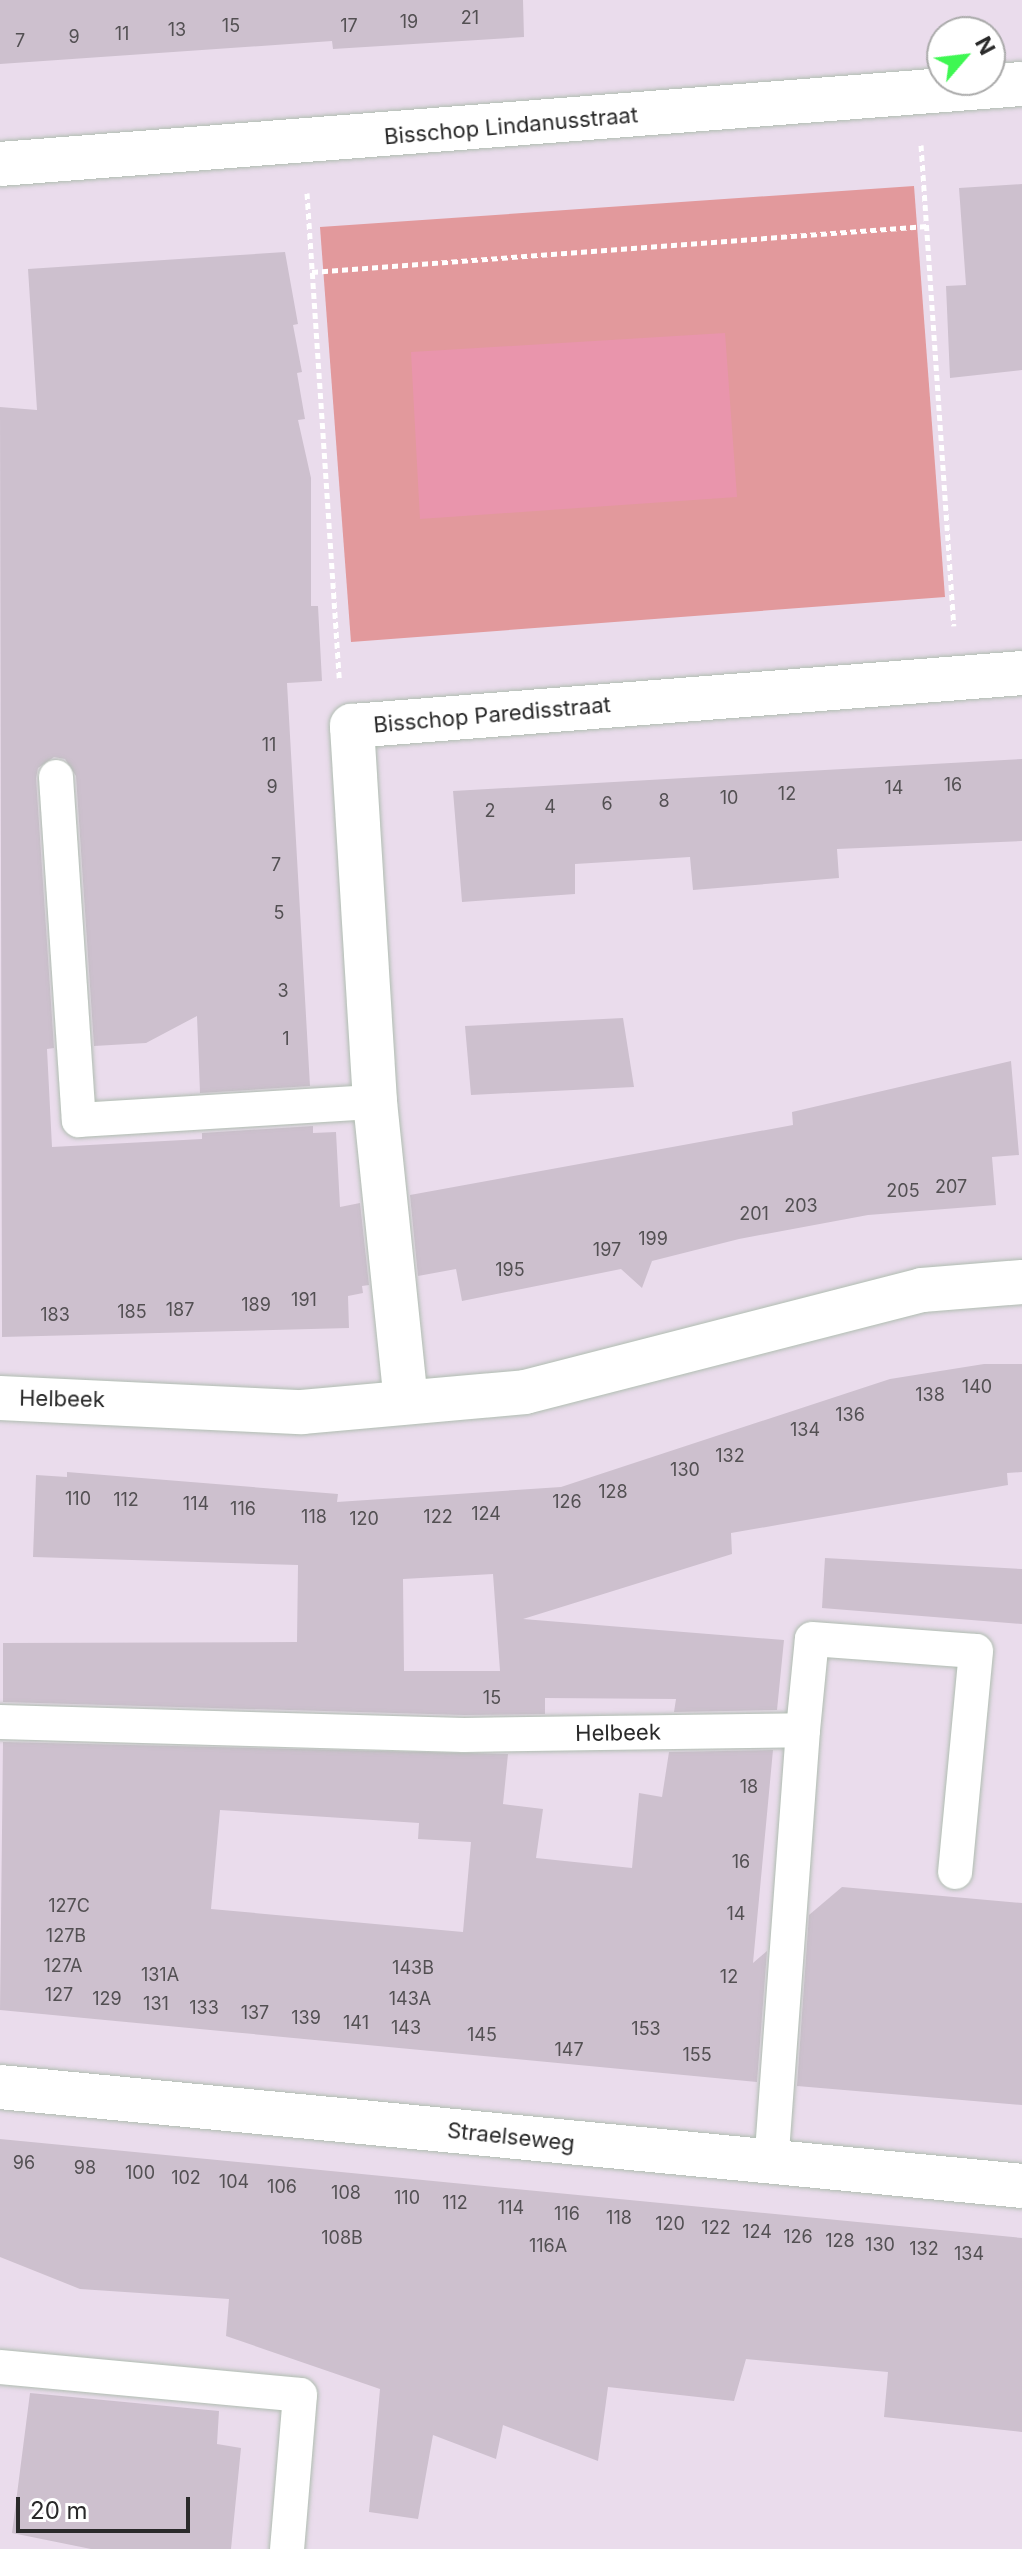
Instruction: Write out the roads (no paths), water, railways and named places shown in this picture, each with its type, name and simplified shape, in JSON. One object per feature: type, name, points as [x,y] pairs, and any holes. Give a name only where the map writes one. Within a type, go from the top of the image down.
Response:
[{"type":"street","name":"Bisschop Lindanusstraat","points":[[0,164],[305,144],[1022,84]]},
{"type":"street","name":"Bisschop Paredisstraat","points":[[406,1402],[375,1102],[352,726],[1022,673]]},
{"type":"street","name":"Helbeek","points":[[0,1398],[302,1412],[525,1392],[922,1290],[1022,1282]]},
{"type":"street","name":"Straelseweg","points":[[0,2087],[1022,2186]]},
{"type":"lane","points":[[56,777],[79,1120],[375,1102]]},
{"type":"lane","points":[[771,2162],[812,1639],[976,1651],[955,1872]]},
{"type":"lane","name":"Helbeek","points":[[0,1722],[464,1735],[803,1730]]},
{"type":"lane","points":[[0,2367],[300,2395],[287,2549]]}]
